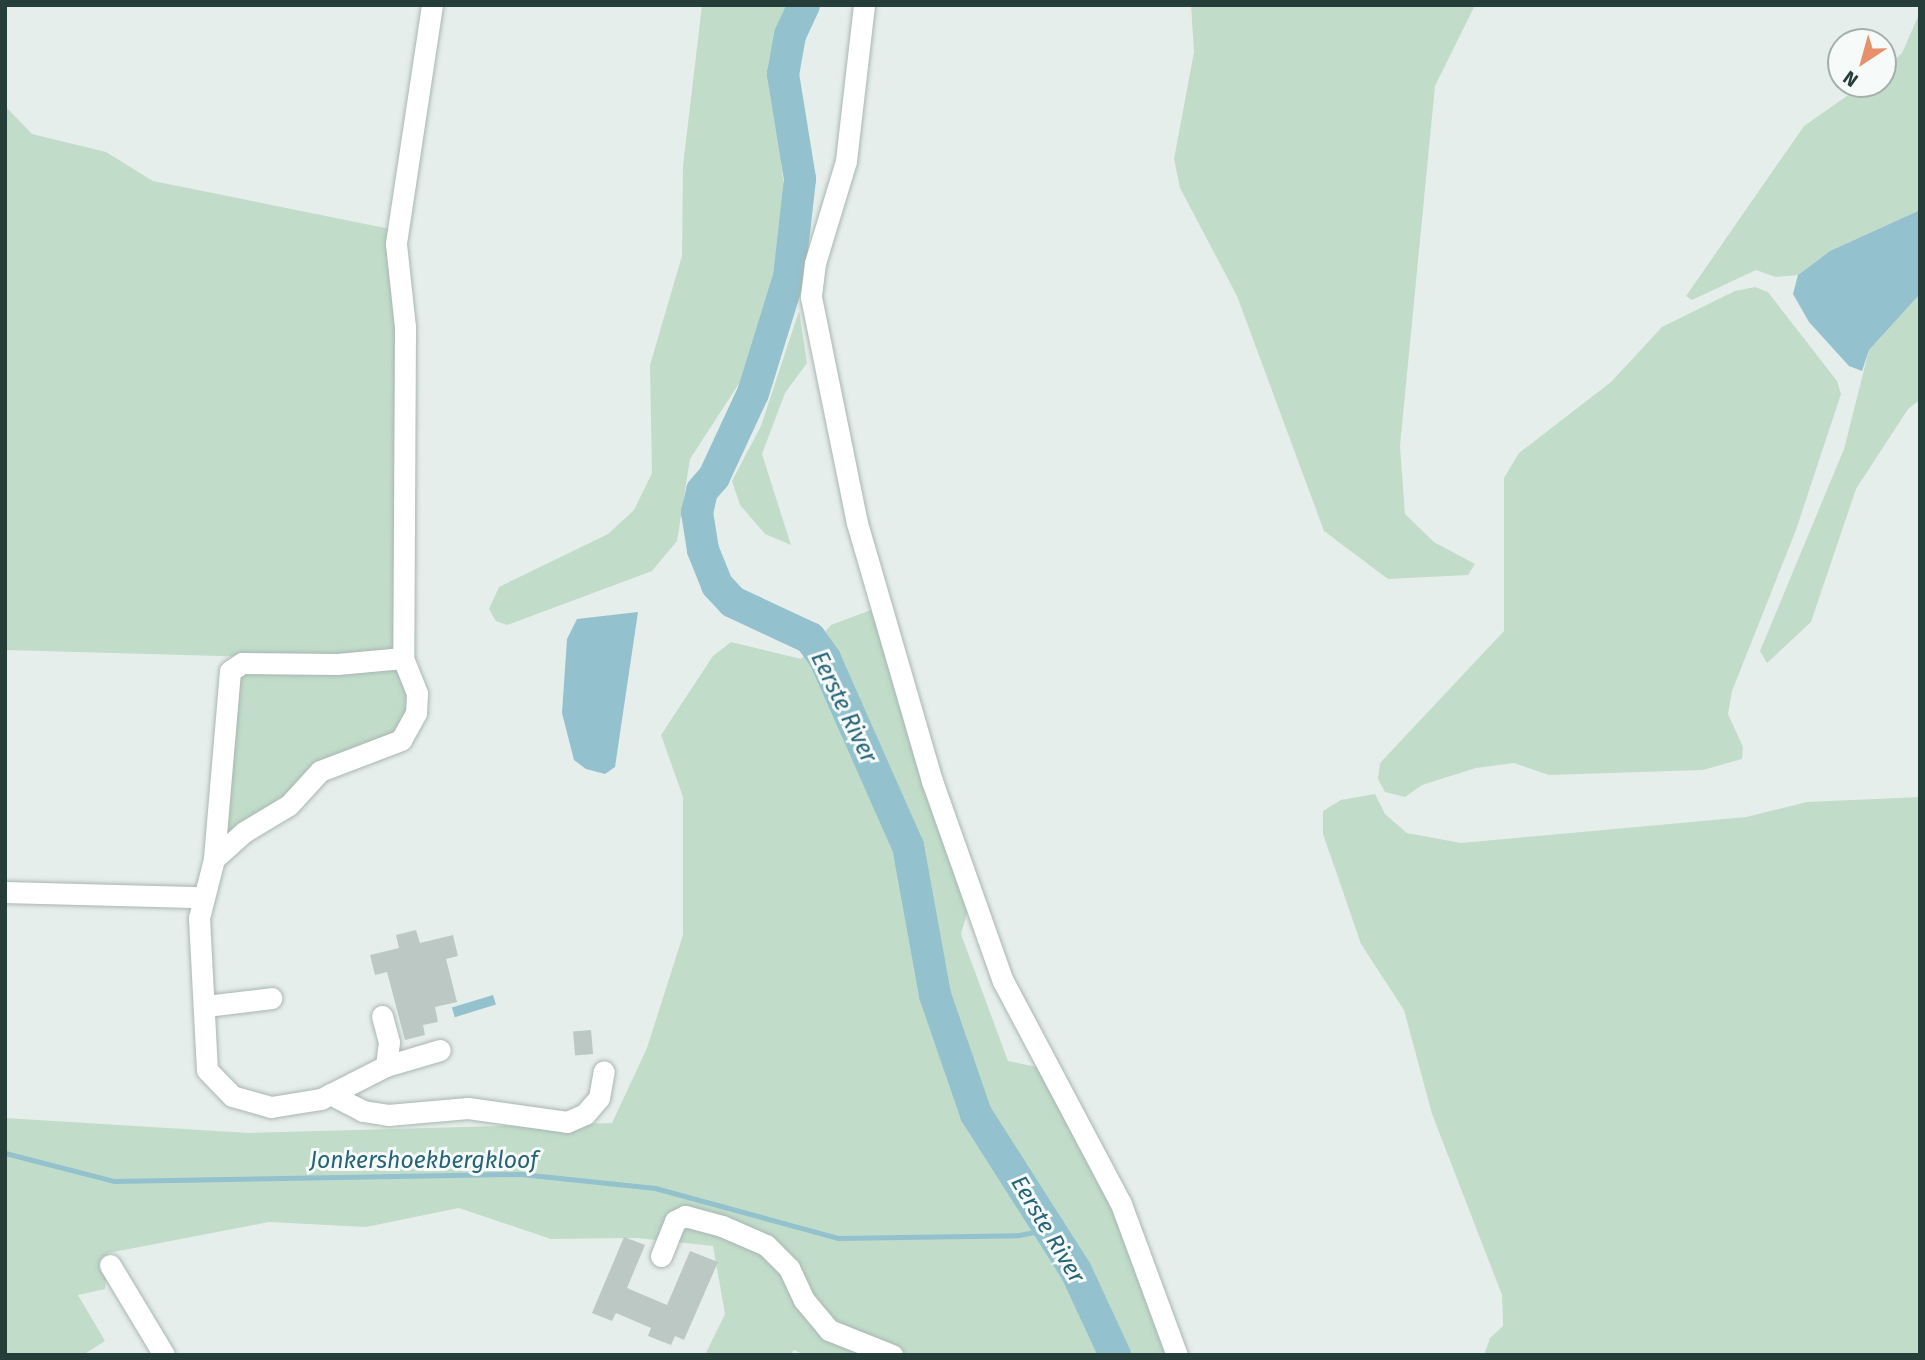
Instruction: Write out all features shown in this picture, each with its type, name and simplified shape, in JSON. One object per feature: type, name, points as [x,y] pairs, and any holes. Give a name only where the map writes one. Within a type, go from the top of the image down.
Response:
[{"type":"street","points":[[214,859],[244,832],[289,805],[320,771],[401,740],[416,713],[417,693],[403,658],[405,327],[396,244],[432,5]]},
{"type":"street","points":[[864,5],[846,161],[815,263],[811,297],[857,523],[924,756],[1003,981],[1121,1204],[1177,1355]]},
{"type":"street","points":[[403,658],[337,664],[242,663],[230,671],[214,859],[201,897],[207,1070],[220,1088],[271,1107],[330,1094],[386,1066],[440,1050]]},
{"type":"street","points":[[5,892],[201,897]]},
{"type":"street","points":[[205,1006],[272,998]]},
{"type":"street","points":[[382,1016],[389,1042],[386,1066]]},
{"type":"street","points":[[330,1094],[363,1111],[388,1115],[467,1108],[567,1122],[586,1114],[599,1098],[604,1071]]},
{"type":"street","points":[[661,1256],[675,1220],[685,1216],[722,1226],[766,1245],[789,1268],[804,1300],[829,1329],[892,1355]]},
{"type":"street","points":[[110,1265],[164,1355]]},
{"type":"green space","points":[[702,5],[790,5],[771,54],[785,201],[765,323],[742,379],[690,459],[677,541],[652,571],[507,625],[496,621],[489,609],[499,587],[608,534],[634,510],[652,473],[650,365],[682,256],[683,166]]},
{"type":"green space","points":[[1191,5],[1475,5],[1435,86],[1400,446],[1405,514],[1434,542],[1475,564],[1468,575],[1388,579],[1324,531],[1237,296],[1180,188],[1174,159],[1194,52]]},
{"type":"green space","points":[[1920,12],[1920,210],[1830,251],[1798,275],[1776,277],[1756,270],[1692,300],[1686,296],[1804,126],[1844,98],[1897,98],[1897,58],[1902,53]]},
{"type":"green space","points":[[5,106],[32,134],[106,152],[153,181],[395,230],[400,304],[398,653],[364,660],[5,650]]},
{"type":"green space","points":[[1755,287],[1768,292],[1837,381],[1841,394],[1796,530],[1732,691],[1728,714],[1743,747],[1742,759],[1703,770],[1549,775],[1514,763],[1476,768],[1422,785],[1405,797],[1385,792],[1378,779],[1380,763],[1504,631],[1504,478],[1519,453],[1611,382],[1662,327],[1735,291]]},
{"type":"green space","points":[[1920,294],[1920,400],[1908,409],[1856,489],[1811,622],[1767,663],[1760,651],[1844,449],[1869,350]]},
{"type":"green space","points":[[799,311],[807,363],[785,393],[762,454],[791,545],[765,534],[740,505],[732,481],[761,426]]},
{"type":"green space","points":[[871,610],[971,899],[961,934],[1008,1061],[1037,1067],[1117,1208],[1168,1355],[805,1355],[794,1350],[790,1355],[705,1355],[725,1314],[713,1246],[637,1238],[551,1239],[459,1208],[366,1227],[269,1222],[108,1253],[105,1289],[78,1295],[105,1341],[83,1355],[5,1355],[5,1118],[249,1133],[612,1123],[647,1048],[683,935],[683,797],[661,735],[713,656],[731,642],[801,659],[831,625]]},
{"type":"green space","points":[[247,668],[404,670],[412,690],[400,732],[309,777],[221,842],[231,678]]},
{"type":"green space","points":[[1375,794],[1385,814],[1407,833],[1461,843],[1746,817],[1807,802],[1920,797],[1920,1355],[1484,1355],[1490,1338],[1503,1326],[1502,1295],[1432,1114],[1404,1010],[1361,944],[1323,834],[1323,811],[1341,800]]},
{"type":"water","points":[[1920,210],[1920,294],[1869,350],[1862,371],[1849,366],[1809,322],[1793,294],[1798,275],[1830,251]]},
{"type":"water","points":[[638,612],[615,767],[605,774],[586,769],[574,760],[562,713],[567,639],[577,619]]},
{"type":"water","points":[[493,995],[496,1005],[455,1017],[452,1008]]},
{"type":"building","points":[[416,930],[420,943],[453,935],[458,956],[446,959],[457,1002],[435,1007],[438,1022],[423,1025],[425,1035],[405,1040],[387,972],[375,975],[370,955],[399,948],[396,935]]},
{"type":"building","points":[[591,1030],[593,1054],[575,1055],[573,1032]]},
{"type":"building","points":[[624,1237],[645,1245],[627,1288],[667,1305],[690,1251],[718,1262],[684,1340],[675,1336],[671,1345],[648,1336],[651,1328],[616,1313],[612,1321],[592,1313]]},
{"type":"waterway","name":"Eerste River","points":[[804,5],[790,35],[783,74],[800,179],[789,277],[753,393],[714,477],[702,491],[697,512],[703,550],[717,585],[733,602],[810,638],[825,659],[908,846],[935,995],[976,1114],[1076,1271],[1115,1355]]},
{"type":"waterway","name":"Jonkershoekbergkloof","points":[[5,1153],[114,1181],[521,1174],[655,1188],[838,1238],[1019,1235],[1049,1229]]}]
